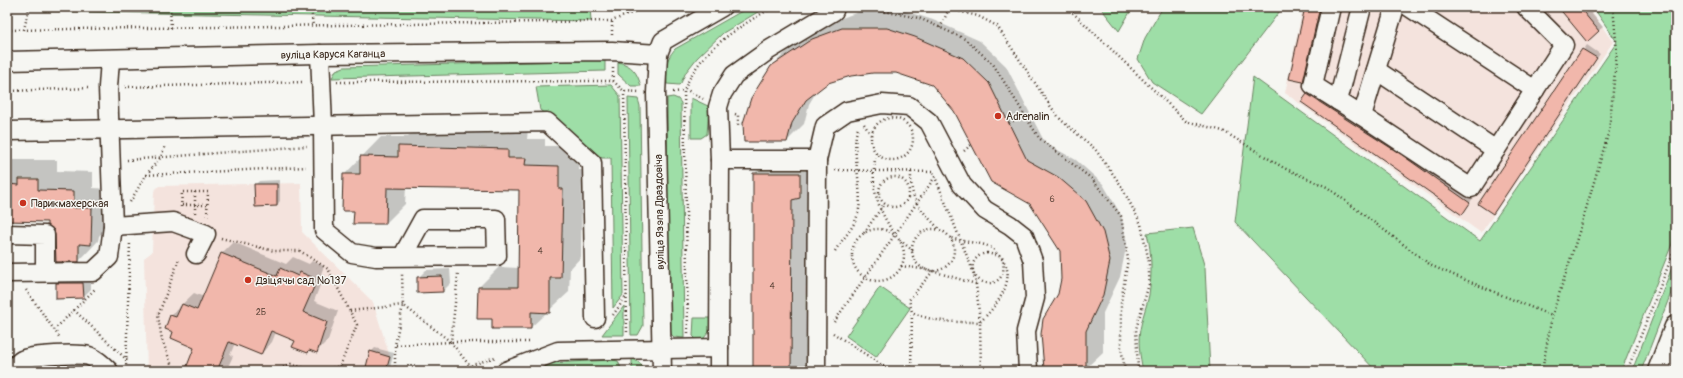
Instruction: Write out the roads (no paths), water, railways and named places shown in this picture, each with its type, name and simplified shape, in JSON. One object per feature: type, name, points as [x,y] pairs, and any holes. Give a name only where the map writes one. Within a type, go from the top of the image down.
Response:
[{"type":"main road","points":[[1659,371],[1676,328]]},
{"type":"street","points":[[658,54],[663,41],[722,7]]},
{"type":"street","points":[[1331,7],[1313,85],[1471,188],[1564,45],[1526,7]]},
{"type":"street","points":[[1338,101],[1362,7]]},
{"type":"street","points":[[1362,116],[1395,7]]},
{"type":"street","points":[[1409,7],[1535,90]]},
{"type":"street","points":[[719,371],[720,160],[718,107],[722,94],[734,75],[769,50],[834,11]]},
{"type":"street","name":"вуліца Каруся Каганца","points":[[7,61],[110,60],[320,54],[612,51],[658,54]]},
{"type":"street","points":[[320,54],[324,126],[324,230],[352,253],[376,257],[402,257],[460,257],[497,256],[496,219],[423,219],[402,257]]},
{"type":"street","name":"вуліца Язэпа Драздовіча","points":[[658,54],[656,93],[662,371]]},
{"type":"street","points":[[11,273],[93,272],[109,257],[120,225],[110,162],[108,87],[110,60]]},
{"type":"street","points":[[1376,70],[1496,150]]},
{"type":"street","points":[[816,371],[817,160],[825,126],[847,111],[882,104],[909,106],[929,122],[962,185],[985,210],[1010,225],[1024,236],[1033,261],[1035,298],[1026,331],[1028,371]]},
{"type":"street","points":[[7,131],[547,122],[592,163],[595,318]]},
{"type":"street","points":[[720,160],[817,160]]},
{"type":"street","points":[[120,225],[173,222],[206,234],[188,256]]},
{"type":"street","points":[[7,234],[45,235],[45,272]]},
{"type":"street","points":[[506,371],[558,351],[662,349],[689,350],[719,348]]},
{"type":"street","points":[[11,371],[22,360],[46,355],[89,356],[101,363],[109,371]]},
{"type":"place","name":"Adrenalin","points":[[998,116]]},
{"type":"place","name":"Парикмахерская","points":[[23,203]]},
{"type":"place","name":"Дзіцячы сад №137","points":[[248,280]]}]
